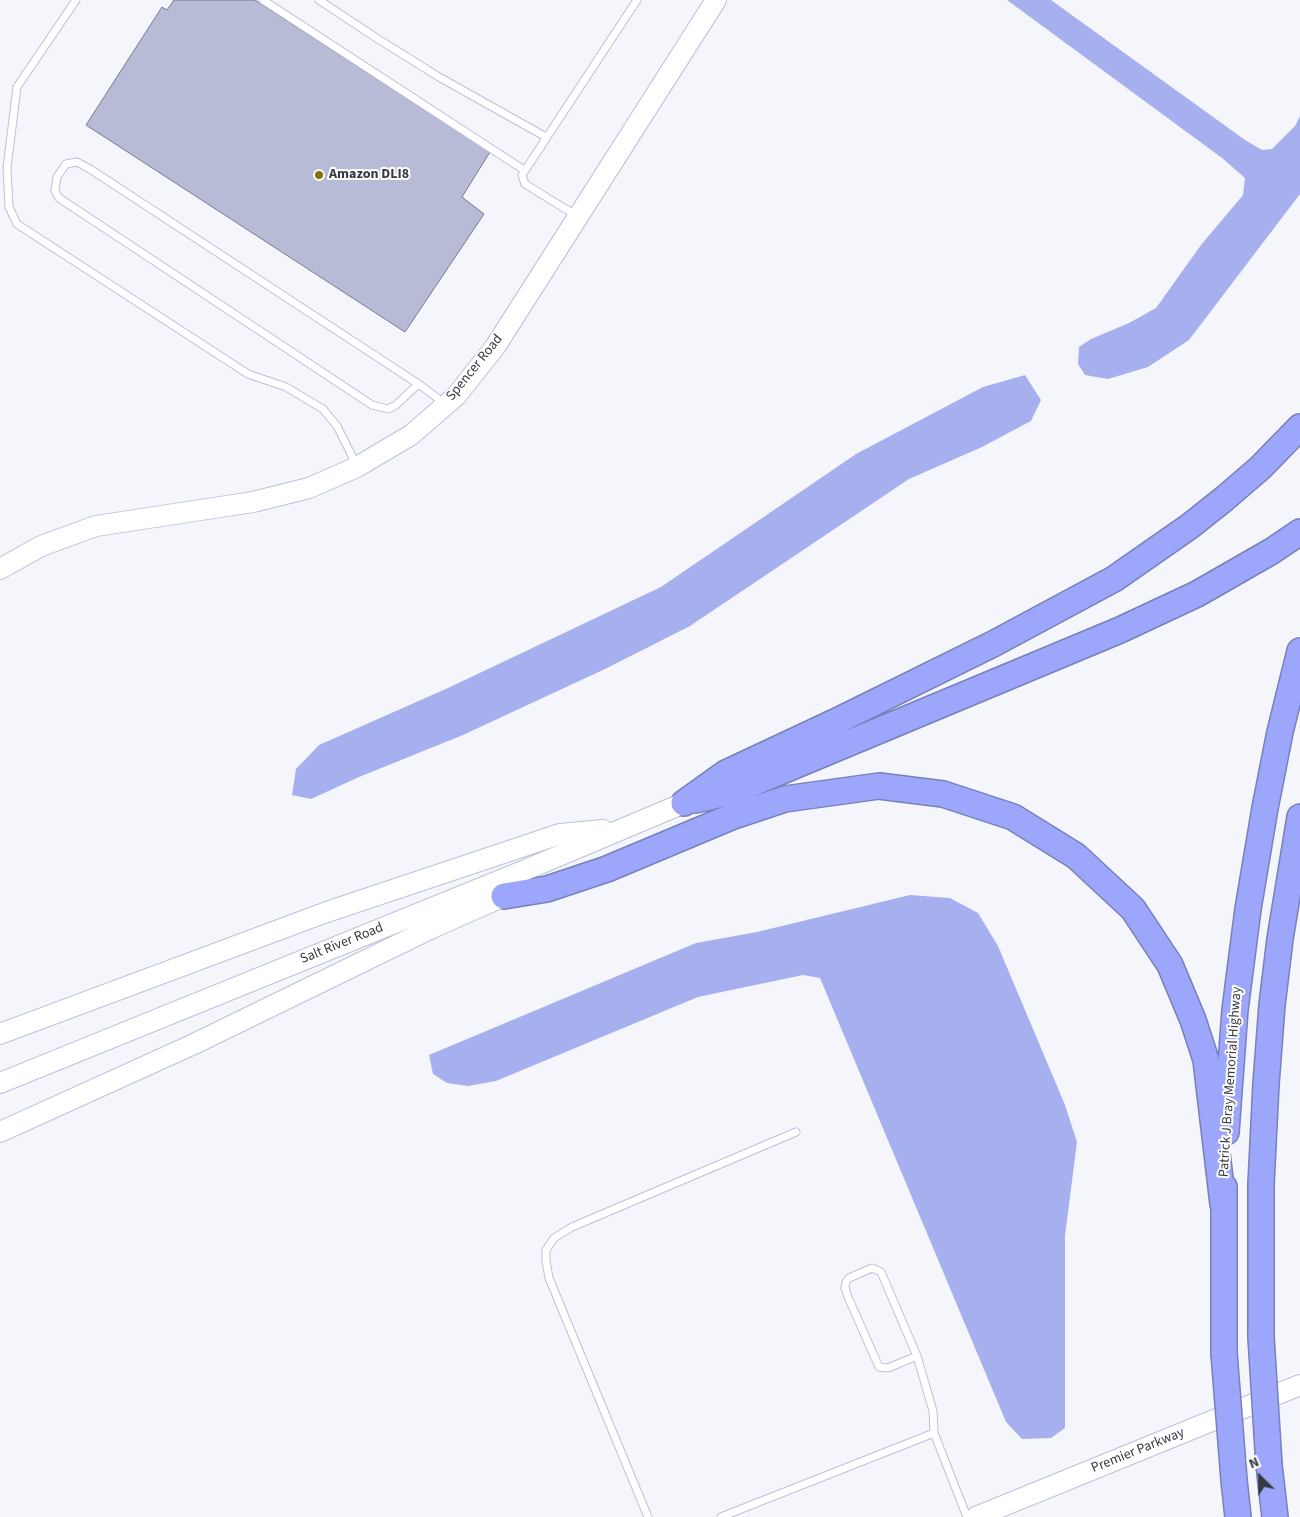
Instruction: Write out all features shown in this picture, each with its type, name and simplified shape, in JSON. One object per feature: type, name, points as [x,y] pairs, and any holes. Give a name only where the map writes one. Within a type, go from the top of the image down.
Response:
[{"type":"highway","points":[[684,802],[726,774],[976,652],[1114,579],[1224,500],[1260,468],[1300,427]]},
{"type":"highway","points":[[684,802],[734,791],[1120,630],[1197,594],[1272,551],[1300,532]]},
{"type":"highway","name":"Patrick J Bray Memorial Highway","points":[[1238,1517],[1224,1353],[1223,1204],[1229,1084],[1242,951],[1265,808],[1280,732],[1300,651]]},
{"type":"highway","points":[[504,896],[547,889],[607,869],[731,817],[785,799],[880,786],[943,794],[1012,817],[1076,856],[1133,908],[1170,965],[1193,1020],[1206,1060],[1223,1204]]},
{"type":"highway","points":[[1275,1517],[1269,1465],[1261,1337],[1260,1193],[1272,1005],[1280,939],[1300,817]]},
{"type":"main road","name":"Spencer Road","points":[[0,569],[41,546],[96,526],[262,500],[309,488],[357,467],[411,435],[456,396],[495,346],[716,0]]},
{"type":"main road","name":"Salt River Road","points":[[0,1083],[523,871],[684,802]]},
{"type":"main road","points":[[0,1132],[194,1044],[432,928],[562,868],[623,828]]},
{"type":"main road","points":[[0,1034],[324,913],[560,834],[623,828]]},
{"type":"main road","name":"Premier Parkway","points":[[976,1517],[1300,1385]]},
{"type":"lane","points":[[76,0],[17,86],[7,168],[9,207],[17,224],[248,374],[286,387],[323,409],[337,426],[357,467]]},
{"type":"lane","points":[[263,0],[524,170]]},
{"type":"lane","points":[[319,0],[432,72],[546,137]]},
{"type":"lane","points":[[578,216],[525,184],[522,175],[637,0]]},
{"type":"lane","points":[[420,386],[414,387],[396,405],[388,409],[372,404],[59,198],[55,191],[57,177],[66,164],[77,162],[90,169],[420,386],[447,404]]},
{"type":"lane","points":[[648,1517],[549,1278],[546,1250],[554,1238],[572,1227],[796,1132]]},
{"type":"lane","points":[[918,1356],[888,1368],[879,1367],[848,1297],[845,1288],[849,1278],[872,1268],[881,1272],[918,1356],[932,1411],[934,1432],[967,1517]]},
{"type":"lane","points":[[721,1517],[934,1432]]},
{"type":"water","points":[[1007,0],[1051,0],[1245,140],[1262,150],[1272,149],[1295,126],[1300,116],[1300,194],[1189,340],[1148,367],[1108,379],[1085,375],[1078,364],[1079,347],[1091,339],[1129,323],[1156,308],[1201,245],[1243,195],[1245,178],[1222,158]]},
{"type":"water","points":[[1025,375],[1041,400],[1031,421],[982,447],[909,479],[690,626],[605,669],[463,735],[359,777],[311,799],[292,795],[296,769],[319,745],[448,688],[661,587],[856,454],[983,387]]},
{"type":"water","points":[[910,895],[950,898],[978,913],[998,946],[1065,1105],[1077,1142],[1065,1236],[1065,1428],[1051,1438],[1022,1439],[1006,1422],[820,978],[803,975],[698,997],[496,1081],[468,1086],[447,1083],[433,1074],[429,1055],[696,943],[757,932]]},
{"type":"building","name":"Amazon DLI8","points":[[174,0],[255,0],[490,152],[462,197],[484,214],[405,332],[86,125],[162,7],[167,10]]},
{"type":"place","name":"Amazon DLI8","points":[[319,175]]}]
